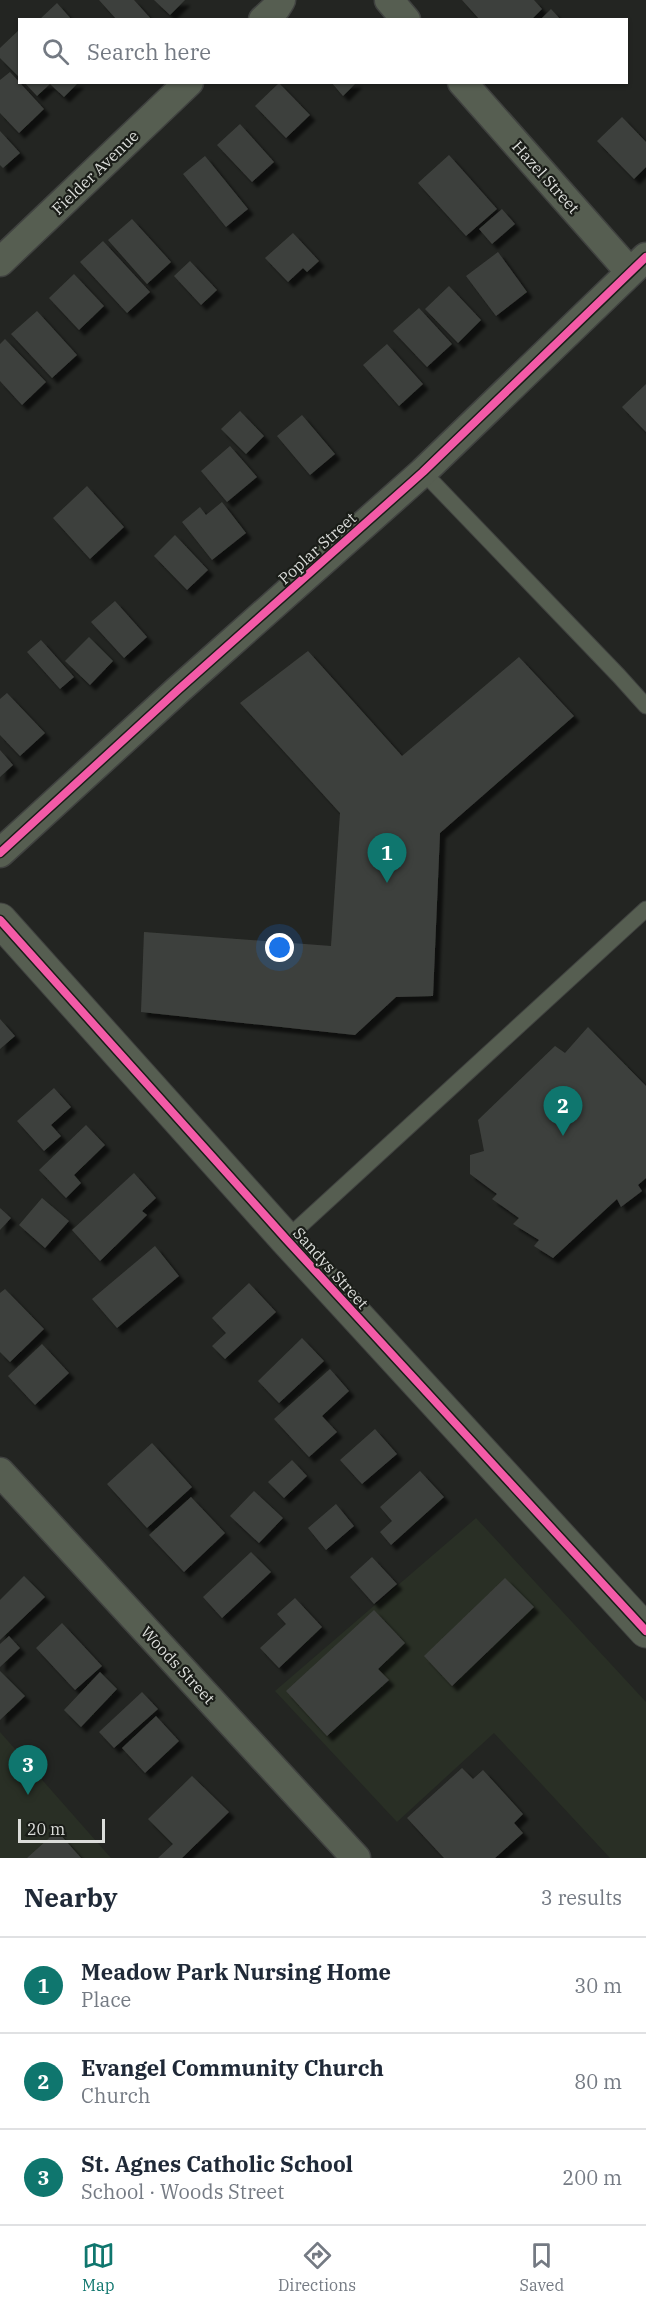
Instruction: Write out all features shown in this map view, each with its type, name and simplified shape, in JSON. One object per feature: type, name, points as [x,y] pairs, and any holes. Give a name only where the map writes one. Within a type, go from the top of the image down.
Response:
[{"type":"street","points":[[265,18],[282,0]]},
{"type":"street","points":[[389,0],[404,18]]},
{"type":"street","name":"Fielder Avenue","points":[[0,262],[187,84]]},
{"type":"street","name":"Hazel Street","points":[[464,84],[638,264]]},
{"type":"street","name":"Poplar Street","points":[[0,853],[178,690],[423,472],[638,264]]},
{"type":"street","name":"Sandys Street","points":[[0,920],[286,1239],[646,1631]]},
{"type":"street","name":"Woods Street","points":[[0,1472],[356,1858]]},
{"type":"lane","points":[[423,472],[646,706]]},
{"type":"lane","points":[[286,1239],[646,909]]},
{"type":"shaded area","points":[[476,1518],[646,1702],[646,1858],[610,1858],[494,1733],[397,1822],[275,1691]]},
{"type":"shaded area","points":[[0,1732],[111,1858],[0,1858]]},
{"type":"building","points":[[99,0],[134,0],[150,18],[115,18]]},
{"type":"building","points":[[154,0],[185,0],[170,15]]},
{"type":"building","points":[[462,0],[534,0],[542,9],[533,18],[478,18]]},
{"type":"building","points":[[57,3],[70,18],[41,18]]},
{"type":"building","points":[[551,9],[559,18],[542,18]]},
{"type":"building","points":[[18,31],[18,76],[0,58],[0,48]]},
{"type":"building","points":[[10,72],[18,81],[18,84],[21,84],[44,109],[19,133],[0,113],[0,80]]},
{"type":"building","points":[[26,84],[50,84],[37,96]]},
{"type":"building","points":[[50,84],[77,84],[64,97]]},
{"type":"building","points":[[280,84],[310,115],[286,138],[255,106]]},
{"type":"building","points":[[333,84],[355,84],[343,96]]},
{"type":"building","points":[[622,117],[646,142],[646,167],[634,179],[597,141]]},
{"type":"building","points":[[240,124],[274,162],[252,182],[217,145]]},
{"type":"building","points":[[0,131],[20,153],[3,168],[0,165]]},
{"type":"building","points":[[449,155],[497,209],[466,236],[418,183]]},
{"type":"building","points":[[205,156],[248,209],[226,227],[183,174]]},
{"type":"building","points":[[502,209],[515,224],[492,244],[479,229]]},
{"type":"building","points":[[132,219],[171,262],[147,284],[108,240]]},
{"type":"building","points":[[293,233],[319,261],[307,272],[303,268],[288,282],[265,258]]},
{"type":"building","points":[[103,241],[150,292],[127,313],[80,262]]},
{"type":"building","points":[[498,252],[527,292],[496,316],[466,276]]},
{"type":"building","points":[[190,261],[217,290],[201,305],[174,276]]},
{"type":"building","points":[[74,274],[104,306],[79,330],[49,298]]},
{"type":"building","points":[[449,286],[481,320],[458,343],[425,309]]},
{"type":"building","points":[[419,308],[452,344],[427,367],[393,331]]},
{"type":"building","points":[[37,311],[77,355],[52,378],[11,334]]},
{"type":"building","points":[[5,339],[46,382],[22,405],[0,381],[0,344]]},
{"type":"building","points":[[387,344],[423,384],[399,406],[363,365]]},
{"type":"building","points":[[646,384],[646,432],[622,407]]},
{"type":"building","points":[[240,411],[264,436],[246,454],[221,429]]},
{"type":"building","points":[[302,415],[335,454],[310,475],[277,436]]},
{"type":"building","points":[[230,446],[257,477],[227,502],[201,471]]},
{"type":"building","points":[[87,486],[124,527],[90,559],[53,518]]},
{"type":"building","points":[[222,502],[246,533],[212,560],[182,522],[200,507],[206,515]]},
{"type":"building","points":[[175,535],[208,570],[187,590],[154,556]]},
{"type":"building","points":[[115,601],[147,637],[124,658],[91,622]]},
{"type":"building","points":[[89,637],[113,661],[90,685],[65,661]]},
{"type":"building","points":[[41,640],[74,677],[60,689],[27,652]]},
{"type":"building","points":[[308,651],[402,756],[519,657],[574,716],[440,833],[433,996],[396,997],[355,1035],[141,1012],[144,932],[331,946],[340,813],[240,703]]},
{"type":"building","points":[[7,693],[45,733],[20,756],[0,735],[0,699]]},
{"type":"building","points":[[0,750],[13,765],[0,777]]},
{"type":"building","points":[[0,1019],[15,1036],[0,1049]]},
{"type":"building","points":[[588,1027],[646,1086],[646,1178],[638,1185],[642,1191],[621,1207],[617,1199],[553,1258],[534,1246],[539,1240],[513,1224],[519,1218],[492,1199],[497,1194],[470,1174],[470,1155],[484,1151],[478,1120],[555,1046],[565,1053]]},
{"type":"building","points":[[54,1088],[71,1107],[51,1125],[61,1136],[44,1151],[17,1121]]},
{"type":"building","points":[[86,1125],[105,1145],[74,1175],[81,1183],[66,1198],[39,1170]]},
{"type":"building","points":[[134,1173],[156,1198],[142,1211],[147,1215],[100,1261],[72,1230]]},
{"type":"building","points":[[42,1198],[69,1221],[45,1248],[19,1225]]},
{"type":"building","points":[[0,1208],[11,1218],[0,1230]]},
{"type":"building","points":[[155,1246],[179,1276],[117,1328],[92,1299]]},
{"type":"building","points":[[249,1283],[276,1312],[225,1359],[212,1346],[226,1333],[212,1318]]},
{"type":"building","points":[[5,1289],[44,1329],[10,1362],[0,1352],[0,1293]]},
{"type":"building","points":[[302,1338],[324,1361],[279,1403],[258,1381]]},
{"type":"building","points":[[42,1344],[69,1373],[35,1405],[8,1376]]},
{"type":"building","points":[[330,1369],[349,1391],[322,1416],[337,1432],[309,1457],[274,1419]]},
{"type":"building","points":[[375,1429],[397,1454],[362,1484],[340,1460]]},
{"type":"building","points":[[152,1443],[192,1487],[147,1528],[107,1484]]},
{"type":"building","points":[[292,1460],[307,1476],[284,1498],[268,1482]]},
{"type":"building","points":[[420,1471],[444,1497],[391,1545],[380,1532],[392,1521],[380,1507]]},
{"type":"building","points":[[254,1491],[283,1518],[259,1543],[230,1516]]},
{"type":"building","points":[[191,1497],[225,1533],[184,1572],[149,1535]]},
{"type":"building","points":[[336,1504],[354,1526],[326,1550],[308,1528]]},
{"type":"building","points":[[251,1552],[271,1572],[222,1618],[203,1597]]},
{"type":"building","points":[[372,1557],[397,1584],[374,1604],[350,1577]]},
{"type":"building","points":[[24,1576],[45,1597],[0,1640],[0,1600]]},
{"type":"building","points":[[505,1578],[534,1607],[452,1686],[424,1656]]},
{"type":"building","points":[[295,1598],[322,1627],[279,1668],[260,1648],[286,1624],[277,1614]]},
{"type":"building","points":[[374,1610],[405,1643],[378,1669],[389,1680],[327,1736],[286,1691]]},
{"type":"building","points":[[62,1623],[102,1666],[75,1690],[36,1648]]},
{"type":"building","points":[[9,1636],[20,1648],[0,1667],[0,1644]]},
{"type":"building","points":[[0,1671],[25,1696],[0,1720]]},
{"type":"building","points":[[100,1672],[117,1689],[81,1727],[64,1710]]},
{"type":"building","points":[[142,1692],[158,1709],[114,1748],[99,1732]]},
{"type":"building","points":[[156,1716],[179,1741],[145,1773],[122,1748]]},
{"type":"building","points":[[462,1768],[473,1779],[483,1770],[523,1814],[514,1823],[523,1833],[495,1858],[444,1858],[407,1818]]},
{"type":"building","points":[[192,1776],[229,1812],[182,1858],[158,1858],[173,1844],[148,1819]]},
{"type":"building","points":[[57,1831],[81,1858],[27,1858]]},
{"type":"cycle path","points":[[0,853],[178,690],[423,472],[646,257]]},
{"type":"cycle path","points":[[0,920],[286,1239],[646,1631]]},
{"type":"place","name":"Meadow Park Nursing Home","points":[[387,883]]},
{"type":"place","name":"Evangel Community Church","points":[[563,1136]]},
{"type":"place","name":"St. Agnes Catholic School","points":[[28,1795]]}]
